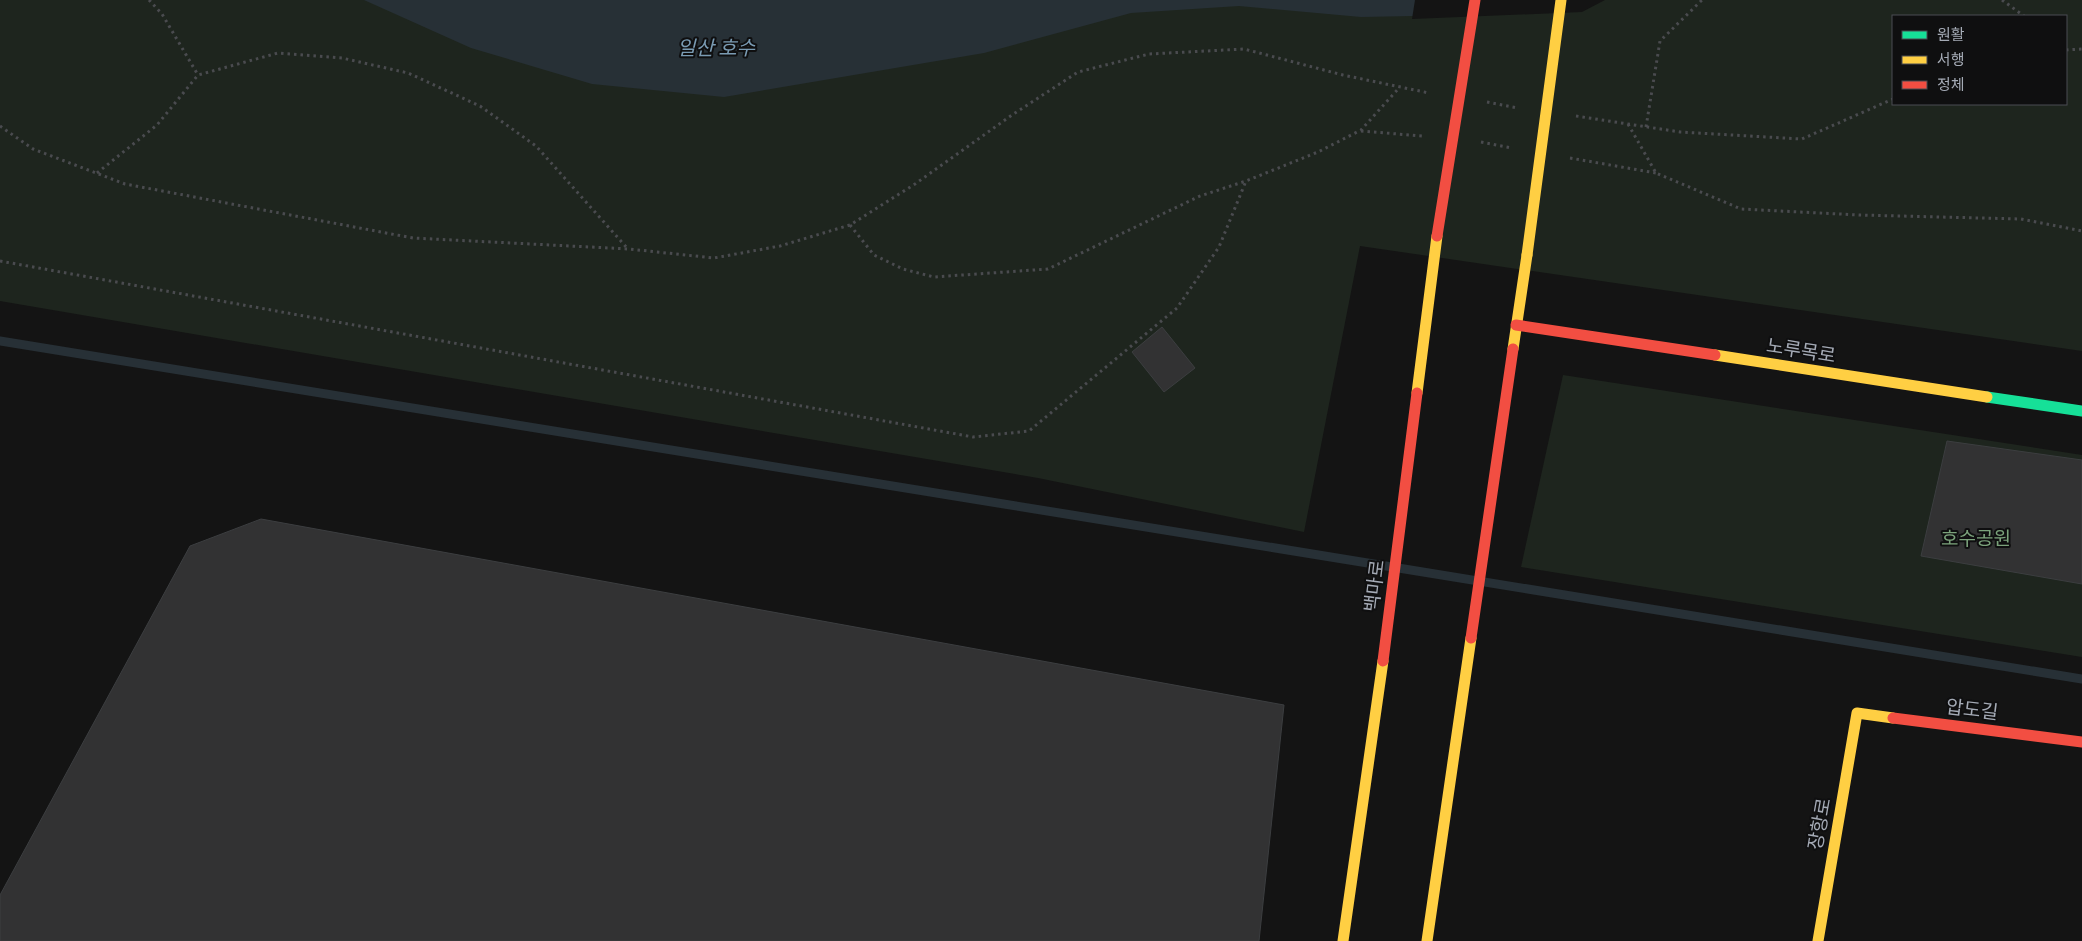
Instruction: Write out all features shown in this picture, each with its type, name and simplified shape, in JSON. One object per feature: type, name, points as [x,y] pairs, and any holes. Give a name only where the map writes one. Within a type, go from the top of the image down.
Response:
[{"type":"main road","name":"백마로","points":[[1343,941],[1387,630],[1437,236],[1475,0]]},
{"type":"main road","points":[[1427,941],[1561,0]]},
{"type":"main road","name":"노루목로","points":[[1516,325],[2082,411]]},
{"type":"main road","name":"압도길","points":[[1857,714],[2082,742]]},
{"type":"main road","name":"장항로","points":[[1818,941],[1857,714]]},
{"type":"path","points":[[149,0],[162,14],[198,75]]},
{"type":"path","points":[[1646,126],[1660,40],[1702,0]]},
{"type":"path","points":[[2002,0],[2023,15]]},
{"type":"path","points":[[0,126],[34,149],[125,184],[413,238],[629,249],[714,258],[780,246],[850,225],[915,184],[1012,115],[1078,72],[1149,54],[1244,49],[1400,88],[1432,93]]},
{"type":"path","points":[[2067,49],[2082,49]]},
{"type":"path","points":[[97,173],[157,125],[198,75],[278,53],[342,58],[408,73],[480,106],[536,146],[629,249]]},
{"type":"path","points":[[850,225],[874,255],[903,269],[934,277],[1048,269],[1200,196],[1246,181],[1318,152],[1361,130],[1400,88]]},
{"type":"path","points":[[1573,116],[1680,132],[1802,139],[1892,99]]},
{"type":"path","points":[[1479,101],[1524,108]]},
{"type":"path","points":[[1628,123],[1656,173],[1741,209],[1859,215],[2020,219],[2082,231]]},
{"type":"path","points":[[0,261],[974,437],[1029,431],[1177,308],[1219,247],[1246,181]]},
{"type":"green space","points":[[0,0],[2082,0],[2082,351],[1360,246],[1304,532],[1038,478],[0,301]]},
{"type":"green space","name":"호수공원","points":[[1563,375],[2082,455],[2082,657],[1521,567]]},
{"type":"water","name":"일산 호수","points":[[364,0],[1602,0],[1472,13],[1413,16],[1361,17],[1239,6],[1131,13],[984,53],[724,97],[592,84],[471,48]]},
{"type":"pier","points":[[1415,0],[1605,0],[1582,12],[1412,19]]},
{"type":"building","points":[[1162,327],[1195,368],[1164,392],[1132,352]]},
{"type":"building","points":[[1947,441],[2082,460],[2082,584],[1921,556]]},
{"type":"building","points":[[261,519],[1284,705],[1259,941],[0,941],[0,895],[190,546]]},
{"type":"waterway","points":[[0,341],[2082,679]]},
{"type":"traffic: fast","points":[[1987,397],[2082,411]]},
{"type":"traffic: slow","points":[[1527,255],[1561,0]]},
{"type":"traffic: slow","points":[[1417,393],[1437,236]]},
{"type":"traffic: slow","points":[[1513,349],[1527,255]]},
{"type":"traffic: slow","points":[[1715,355],[1987,397]]},
{"type":"traffic: slow","points":[[1427,941],[1471,638]]},
{"type":"traffic: slow","points":[[1343,941],[1383,661]]},
{"type":"traffic: slow","points":[[1818,941],[1857,713],[1893,718]]},
{"type":"traffic: jam","points":[[1437,236],[1475,0]]},
{"type":"traffic: jam","points":[[1516,325],[1715,355]]},
{"type":"traffic: jam","points":[[1471,638],[1513,349]]},
{"type":"traffic: jam","points":[[1383,661],[1417,393]]},
{"type":"traffic: jam","points":[[1893,718],[2082,742]]}]
